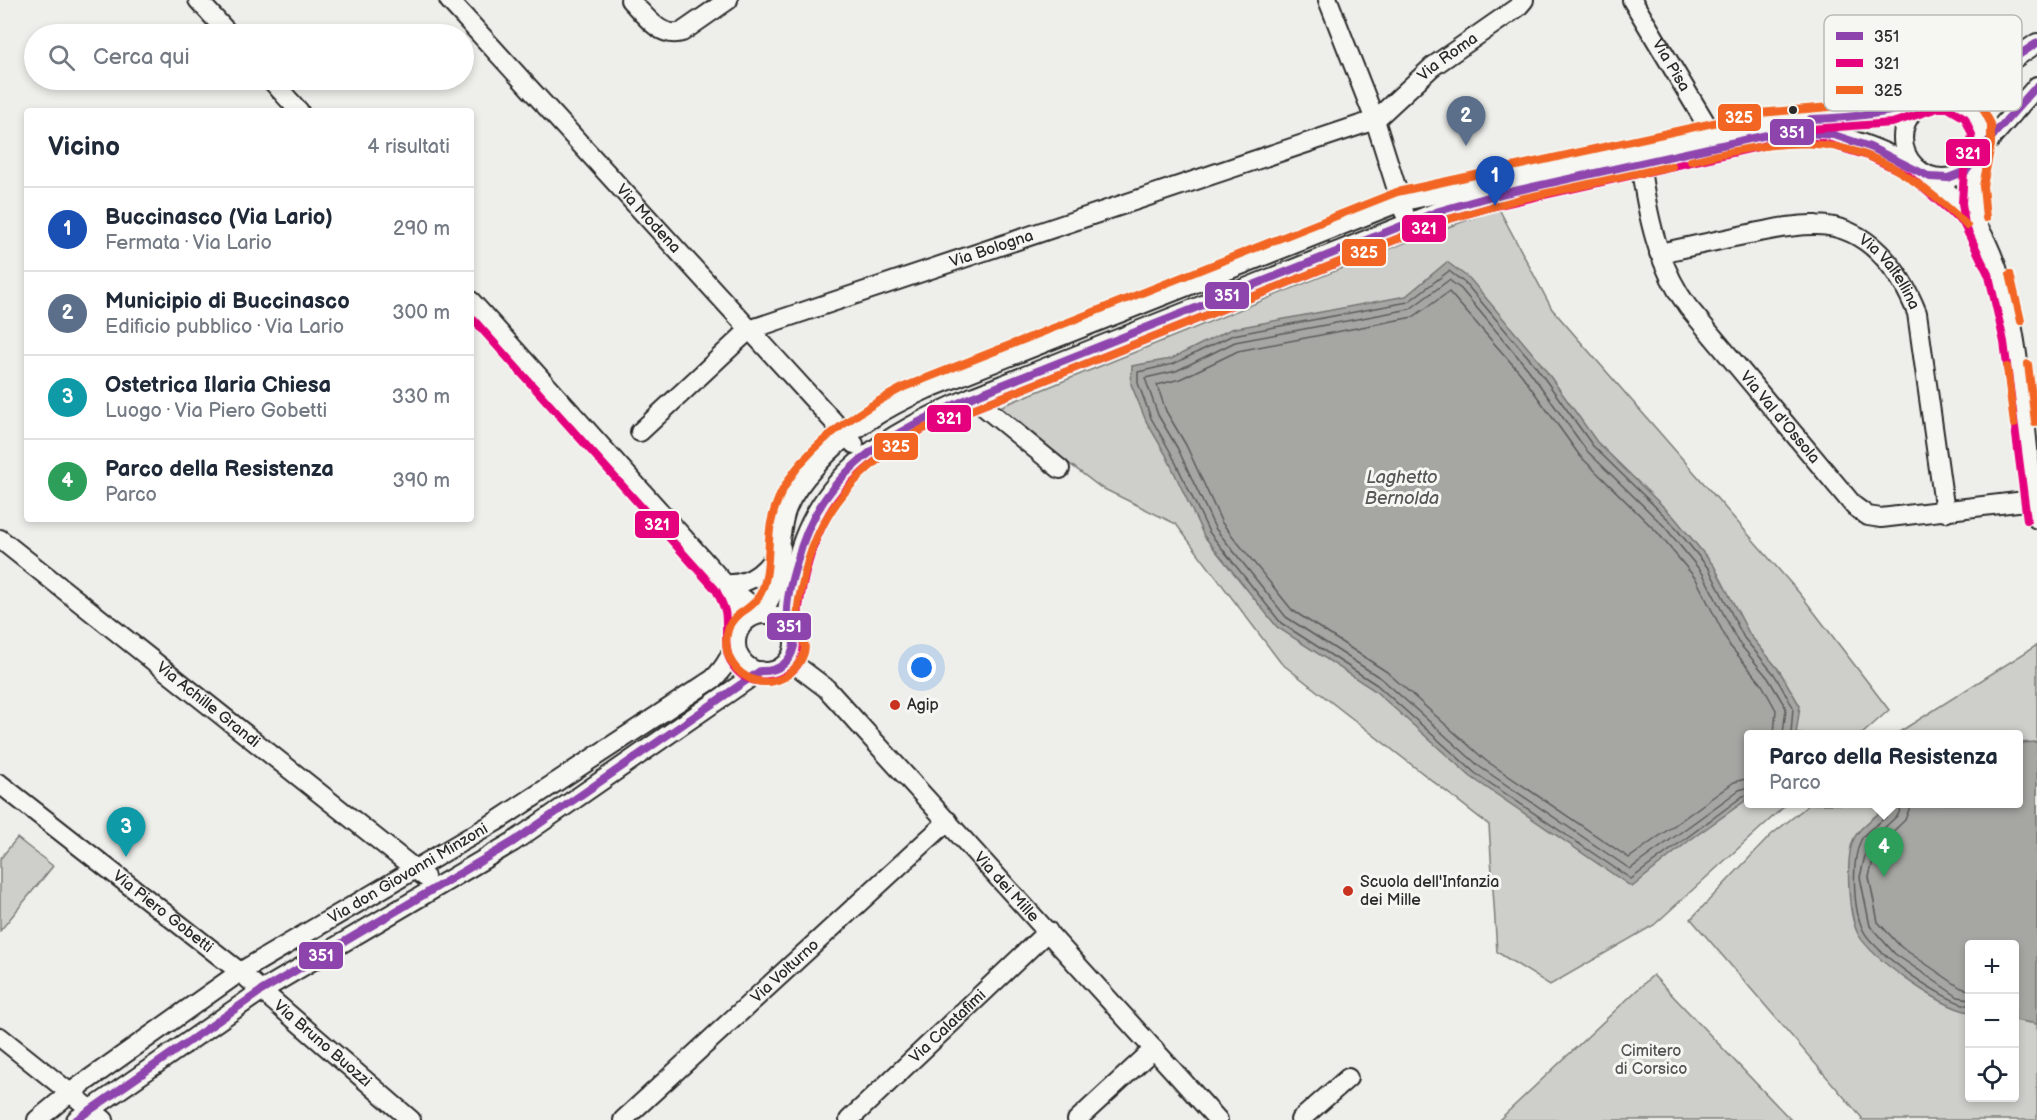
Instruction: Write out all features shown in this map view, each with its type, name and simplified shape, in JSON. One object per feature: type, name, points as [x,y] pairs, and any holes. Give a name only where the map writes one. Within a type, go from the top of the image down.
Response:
[{"type":"street","points":[[198,0],[221,24]]},
{"type":"street","name":"Via Modena","points":[[448,0],[470,24]]},
{"type":"street","points":[[630,0],[658,28],[674,34],[682,32],[728,0]]},
{"type":"street","points":[[1328,0],[1375,120],[1407,222]]},
{"type":"street","name":"Via Roma","points":[[1375,120],[1432,67],[1518,7],[1524,0]]},
{"type":"street","name":"Via Pisa","points":[[1632,0],[1711,132]]},
{"type":"street","name":"Via Modena","points":[[474,29],[864,456]]},
{"type":"street","points":[[2022,53],[2037,43]]},
{"type":"street","points":[[2022,104],[2037,86]]},
{"type":"street","points":[[280,90],[296,108]]},
{"type":"street","points":[[736,639],[741,627],[760,614],[772,596],[777,578],[783,517],[794,494],[819,462],[847,436],[886,409],[927,389],[1400,202],[1711,132],[1780,120],[1865,116],[1892,111]]},
{"type":"street","points":[[1914,111],[1906,121],[1902,140],[1908,158],[1917,169],[1976,221]]},
{"type":"street","points":[[1973,111],[1982,129],[1981,153],[1972,187],[1976,221],[2004,291],[2014,340],[2037,519]]},
{"type":"street","points":[[725,584],[735,607],[737,652],[742,661],[760,671],[773,671],[789,660],[794,645],[787,615],[795,566],[810,520],[826,495],[864,456],[906,427],[972,397],[1407,222],[1492,195],[1767,135],[1808,131],[1824,132],[1872,146],[1939,178],[1958,176],[1973,165],[2016,111]]},
{"type":"street","name":"Via Bologna","points":[[640,432],[749,330],[1375,120]]},
{"type":"street","name":"Via Val d'Ossola","points":[[1640,162],[1659,253],[1671,284],[1854,506],[1868,516],[1881,518],[2034,500]]},
{"type":"street","name":"Via Valtellina","points":[[1659,253],[1791,226],[1819,225],[1843,230],[1870,244],[1892,264],[1906,286],[1917,313],[1945,512]]},
{"type":"street","points":[[474,304],[725,584],[760,614],[781,618],[789,627]]},
{"type":"street","points":[[972,397],[1060,469]]},
{"type":"street","points":[[725,584],[746,582],[760,573],[775,555],[781,532]]},
{"type":"street","name":"Via Achille Grandi","points":[[0,539],[418,869],[435,887]]},
{"type":"street","name":"Via don Giovanni Minzoni","points":[[37,1120],[70,1092],[240,972],[497,821],[713,679],[729,660],[736,639]]},
{"type":"street","name":"Via dei Mille","points":[[789,660],[821,682],[1218,1120]]},
{"type":"street","name":"Via don Giovanni Minzoni","points":[[90,1116],[261,991],[513,843],[760,671]]},
{"type":"street","name":"Via Piero Gobetti","points":[[0,784],[240,972],[261,991]]},
{"type":"street","name":"Via Volturno","points":[[622,1120],[948,821]]},
{"type":"street","name":"Via Calatafimi","points":[[849,1120],[1047,932]]},
{"type":"street","name":"Via Bruno Buozzi","points":[[261,991],[411,1120]]},
{"type":"street","points":[[0,1037],[70,1092],[90,1116]]},
{"type":"street","points":[[1077,1120],[1154,1049]]},
{"type":"street","points":[[1300,1120],[1348,1078]]},
{"type":"green space","name":"Laghetto Bernolda","points":[[1499,209],[1552,309],[1801,595],[1889,710],[1866,730],[1744,730],[1744,808],[1783,808],[1654,925],[1550,985],[1497,952],[1489,825],[1281,663],[1176,524],[1100,487],[997,408],[1414,239]]},
{"type":"green space","points":[[2037,645],[2037,1120],[1861,1120],[1862,1118],[1691,919],[1771,835],[1805,808],[2023,808],[2023,730],[1902,730]]},
{"type":"green space","points":[[17,838],[53,866],[0,931],[0,859]]},
{"type":"green space","name":"Cimitero di Corsico","points":[[1653,975],[1791,1120],[1499,1120]]},
{"type":"water","name":"Laghetto Bernolda","points":[[1447,262],[1470,279],[1539,361],[1597,442],[1674,517],[1714,566],[1750,635],[1779,670],[1800,706],[1797,730],[1744,730],[1744,802],[1690,840],[1632,887],[1471,777],[1374,690],[1277,627],[1204,536],[1166,455],[1146,421],[1131,384],[1132,366],[1171,359],[1231,329],[1406,296]]},
{"type":"water","points":[[2037,742],[2037,1024],[2019,1021],[2019,940],[1965,940],[1965,1011],[1942,1001],[1909,981],[1866,945],[1855,925],[1849,884],[1852,843],[1859,831],[1886,808],[2023,808],[2023,743]]},
{"type":"transit line","name":"351","points":[[2022,53],[2037,43]]},
{"type":"transit line","name":"351","points":[[2022,103],[2037,86]]},
{"type":"transit line","name":"325","points":[[1672,166],[1520,199],[1442,221],[923,429],[880,458],[862,474],[845,492],[819,532],[799,599],[798,617],[805,648],[795,668],[784,678],[771,682],[758,681],[746,677],[729,658],[726,645],[730,624],[754,603],[762,589],[767,571],[771,523],[778,500],[789,479],[804,459],[842,425],[904,387],[1397,192],[1759,113],[1824,107]]},
{"type":"transit line","name":"351","points":[[1811,119],[1891,111]]},
{"type":"transit line","name":"321","points":[[1811,129],[1892,123],[1929,111]]},
{"type":"transit line","name":"321","points":[[1953,111],[1965,118],[1972,135],[1964,171],[1962,203],[1965,225],[1979,255]]},
{"type":"transit line","name":"325","points":[[1984,111],[1991,124],[1991,145],[1983,186],[1986,218]]},
{"type":"transit line","name":"351","points":[[76,1120],[261,991],[513,842],[760,671],[778,668],[786,662],[794,646],[787,615],[791,581],[808,530],[823,502],[841,478],[863,458],[914,425],[972,397],[1439,211],[1492,196],[1767,135],[1792,132],[1834,135],[1870,147],[1930,177],[1948,178],[1966,171],[2015,111]]},
{"type":"transit line","name":"321","points":[[474,320],[716,590],[725,611],[727,649],[730,660],[736,670],[744,676],[764,682],[785,676],[793,670],[803,654],[799,608],[805,576],[823,524],[853,482],[896,446],[923,429],[1442,221],[1495,206],[1776,143],[1824,143],[1868,156],[1908,175],[1963,223],[1989,276],[2004,342],[2027,520]]},
{"type":"transit line","name":"325","points":[[1691,161],[1780,144],[1836,147],[1863,154],[1890,166],[1918,184],[1967,226]]},
{"type":"transit line","name":"325","points":[[2010,274],[2021,321]]},
{"type":"transit line","name":"325","points":[[2028,364],[2035,422]]},
{"type":"transit line","name":"325","points":[[2007,367],[2014,424]]},
{"type":"place","name":"Municipio di Buccinasco","points":[[1466,146]]},
{"type":"place","name":"Buccinasco (Via Lario)","points":[[1495,206]]},
{"type":"place","name":"Agip","points":[[895,705]]},
{"type":"place","name":"Ostetrica Ilaria Chiesa","points":[[126,857]]},
{"type":"place","name":"Parco della Resistenza","points":[[1884,877]]},
{"type":"place","name":"Scuola dell'Infanzia dei Mille","points":[[1348,891]]}]
